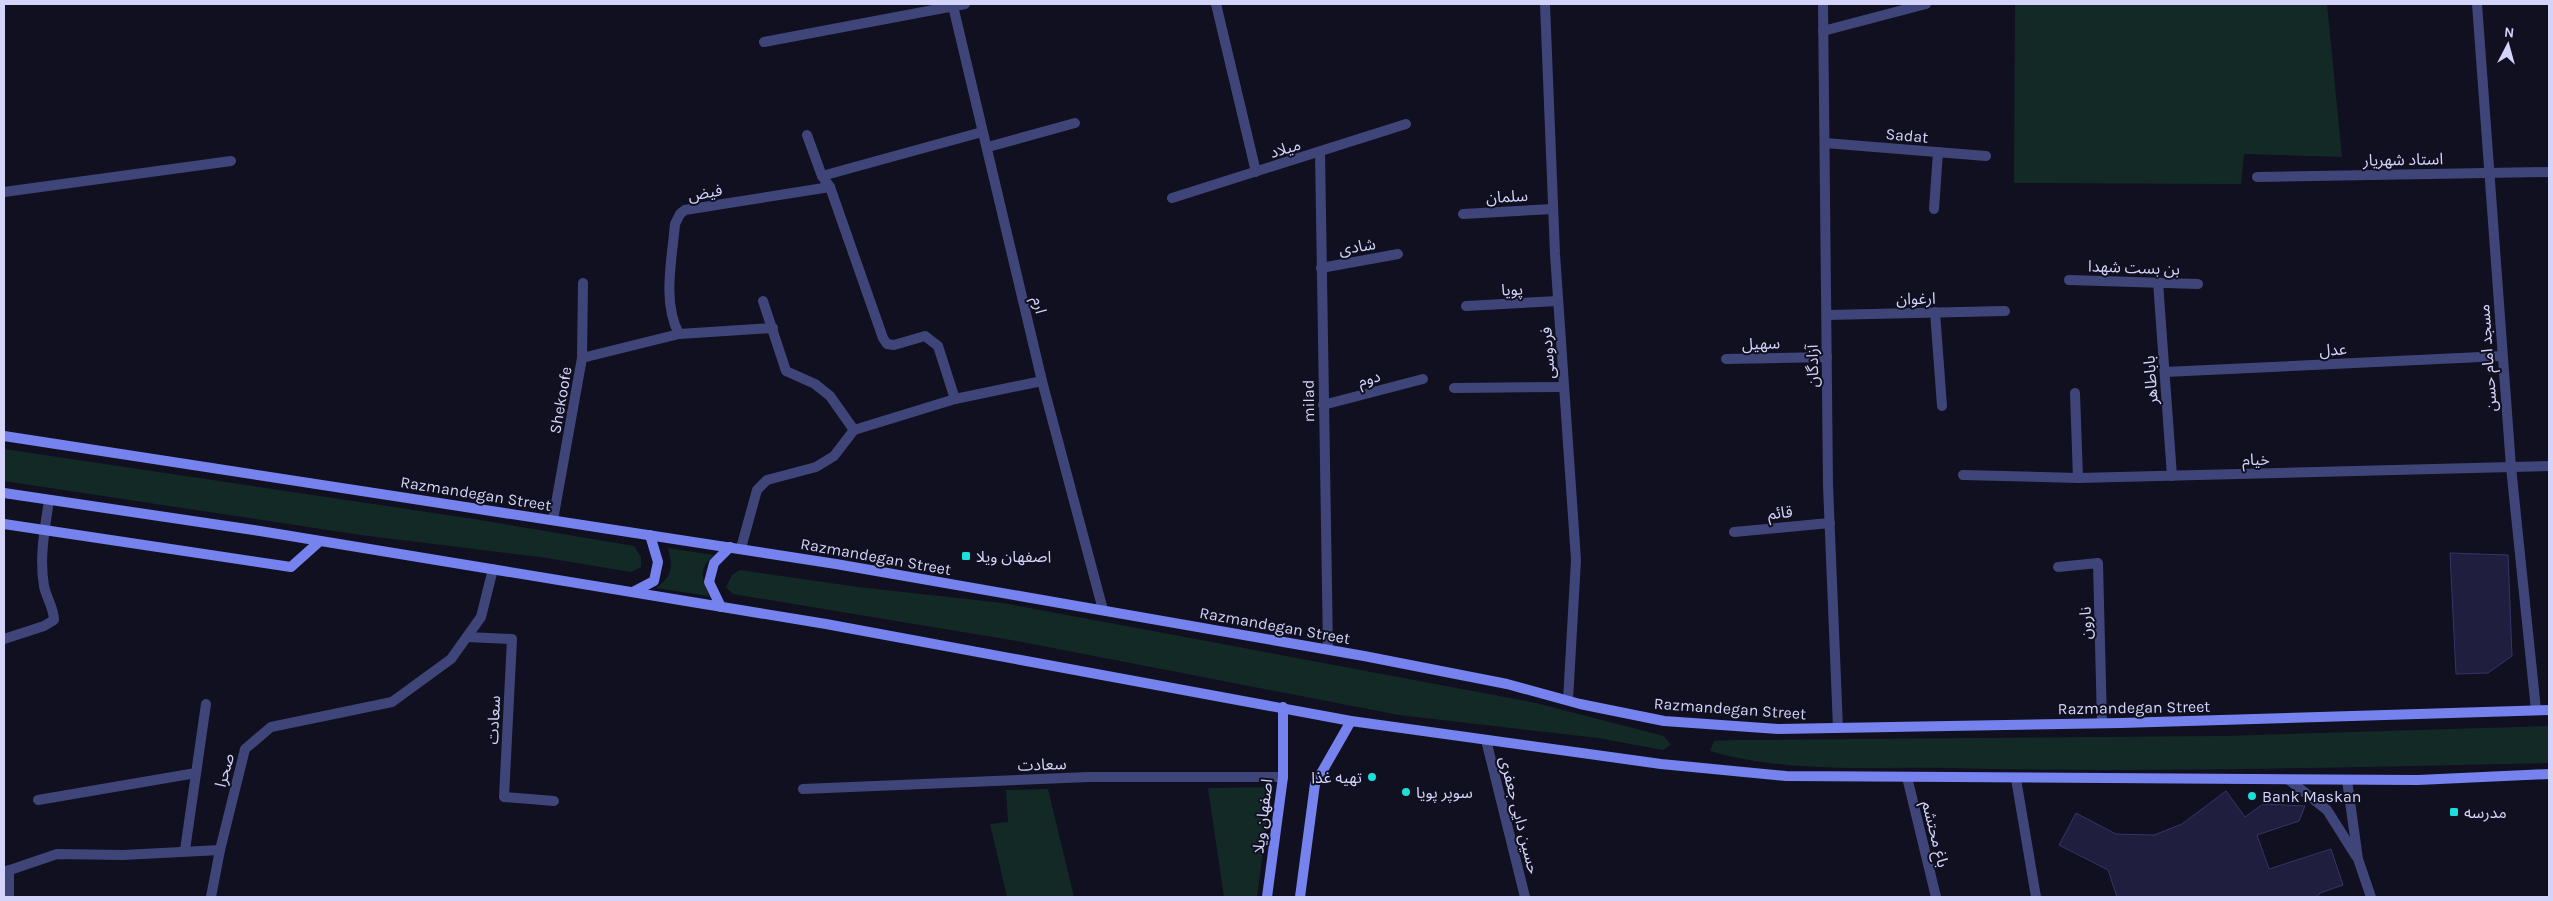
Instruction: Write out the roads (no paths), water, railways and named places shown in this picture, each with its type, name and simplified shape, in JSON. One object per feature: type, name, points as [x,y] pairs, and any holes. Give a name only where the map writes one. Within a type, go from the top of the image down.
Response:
[{"type":"main road","name":"Razmandegan Street","points":[[4,436],[735,547],[1328,649],[1507,684],[1568,700],[1664,720],[1778,729],[2102,723],[2549,710]]},
{"type":"main road","points":[[4,493],[320,541],[826,624],[1351,721],[1662,764],[1786,776],[2418,780],[2549,774]]},
{"type":"main road","points":[[4,524],[291,567],[320,541]]},
{"type":"main road","points":[[633,592],[654,581],[658,562],[650,535]]},
{"type":"main road","points":[[721,607],[709,582],[714,563],[735,547]]},
{"type":"main road","name":"اصفهان ویلا","points":[[1267,897],[1283,776],[1283,708]]},
{"type":"main road","points":[[1300,897],[1315,784],[1351,721]]},
{"type":"street","points":[[764,42],[965,4]]},
{"type":"street","points":[[1216,4],[1256,172]]},
{"type":"street","name":"فردوسی","points":[[1545,4],[1558,301],[1576,560],[1568,700]]},
{"type":"street","name":"آزادگان","points":[[1823,4],[1830,523],[1838,728]]},
{"type":"street","points":[[1823,31],[1926,4]]},
{"type":"street","name":"مسجد امام حسن","points":[[2477,4],[2511,467],[2536,710]]},
{"type":"street","name":"ارم","points":[[953,6],[1042,381],[1103,610]]},
{"type":"street","points":[[988,147],[1075,123]]},
{"type":"street","name":"میلاد","points":[[1172,198],[1406,124]]},
{"type":"street","points":[[822,176],[982,132]]},
{"type":"street","points":[[807,136],[822,176],[830,187],[883,338],[887,344],[894,345],[926,336],[932,339],[938,346],[955,399]]},
{"type":"street","name":"Sadat","points":[[1824,143],[1986,156]]},
{"type":"street","name":"milad","points":[[1320,152],[1328,649]]},
{"type":"street","points":[[1934,209],[1938,152]]},
{"type":"street","points":[[4,192],[231,161]]},
{"type":"street","name":"استاد شهریار","points":[[2257,177],[2549,172]]},
{"type":"street","name":"فیض","points":[[679,334],[671,320],[669,294],[675,224],[680,214],[685,210],[830,187]]},
{"type":"street","name":"سلمان","points":[[1463,214],[1554,209]]},
{"type":"street","name":"شادی","points":[[1321,268],[1398,254]]},
{"type":"street","name":"بن بست شهدا","points":[[2069,280],[2198,284]]},
{"type":"street","name":"باباطاهر","points":[[2158,282],[2172,476]]},
{"type":"street","name":"Shekoofe","points":[[553,520],[582,358],[583,283]]},
{"type":"street","points":[[763,301],[786,371],[815,384],[830,396],[854,430]]},
{"type":"street","name":"پویا","points":[[1466,306],[1558,301]]},
{"type":"street","name":"ارغوان","points":[[1827,315],[2006,310]]},
{"type":"street","points":[[1935,312],[1942,406]]},
{"type":"street","points":[[582,358],[679,334],[773,328]]},
{"type":"street","name":"سهیل","points":[[1726,360],[1827,356]]},
{"type":"street","name":"عدل","points":[[2164,372],[2502,356]]},
{"type":"street","name":"دوم","points":[[1323,405],[1423,379]]},
{"type":"street","points":[[735,547],[757,490],[767,480],[816,467],[834,456],[854,430],[955,399],[1042,381]]},
{"type":"street","points":[[1454,388],[1564,387]]},
{"type":"street","points":[[2075,393],[2078,478]]},
{"type":"street","name":"خیام","points":[[1963,475],[2078,478],[2549,466]]},
{"type":"street","points":[[4,639],[44,626],[54,620],[44,588],[42,571],[44,530],[49,500]]},
{"type":"street","name":"قائم","points":[[1734,532],[1830,523]]},
{"type":"street","name":"نارون","points":[[2058,567],[2098,563],[2102,723]]},
{"type":"street","name":"صحرا","points":[[210,897],[244,749],[271,727],[392,702],[451,659],[481,617],[493,569]]},
{"type":"street","name":"سعادت","points":[[467,637],[512,639],[504,797],[554,801]]},
{"type":"street","points":[[184,850],[206,704]]},
{"type":"street","name":"حسین دایی جعفری","points":[[1486,740],[1525,897]]},
{"type":"street","points":[[38,800],[196,773]]},
{"type":"street","name":"سعادت","points":[[804,790],[1089,777],[1283,776]]},
{"type":"street","name":"باغ محتشم","points":[[1907,777],[1936,897]]},
{"type":"street","points":[[2016,778],[2036,897]]},
{"type":"street","points":[[2288,780],[2327,810],[2358,859]]},
{"type":"street","points":[[2347,780],[2358,859],[2370,897]]},
{"type":"street","points":[[9,897],[6,871],[57,854],[123,855],[184,850],[220,850]]},
{"type":"place","name":"اصفهان ویلا","points":[[966,556]]},
{"type":"place","name":"تهیه غذا","points":[[1372,777]]},
{"type":"place","name":"سوپر پویا","points":[[1406,792]]},
{"type":"place","name":"Bank Maskan","points":[[2252,796]]},
{"type":"place","name":"مدرسه","points":[[2454,812]]}]
